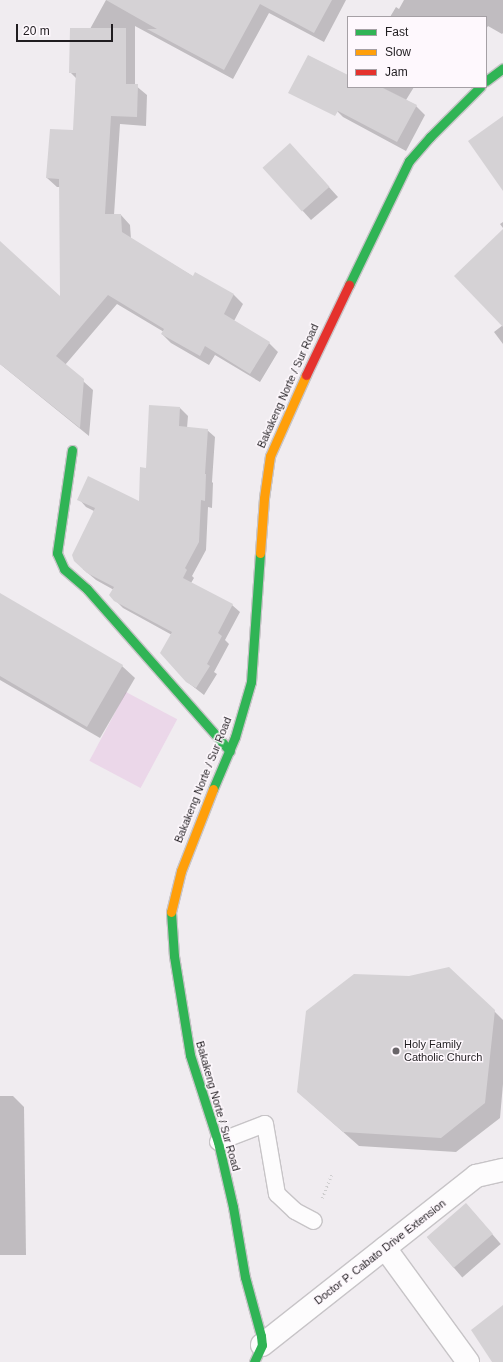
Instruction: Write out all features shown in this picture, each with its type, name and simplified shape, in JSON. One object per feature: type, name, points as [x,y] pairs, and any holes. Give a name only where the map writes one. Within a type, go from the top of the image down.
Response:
[{"type":"main road","points":[[487,80],[503,68]]},
{"type":"main road","name":"Bakakeng Norte / Sur Road","points":[[258,1353],[233,1207],[218,1142],[190,1055],[174,956],[171,914],[181,871],[198,826],[230,752],[251,682],[264,498],[270,456],[327,329],[409,161],[430,137],[479,88]]},
{"type":"main road","points":[[72,450],[57,553],[64,569],[87,589],[230,752]]},
{"type":"street","name":"Doctor P. Cabato Drive Extension","points":[[258,1353],[385,1248],[476,1176],[503,1170]]},
{"type":"street","points":[[385,1248],[468,1362]]},
{"type":"lane","points":[[218,1142],[265,1124],[277,1194],[295,1210],[314,1221]]},
{"type":"shaded area","points":[[126,692],[177,719],[141,788],[89,761]]},
{"type":"building","points":[[106,0],[332,0],[314,33],[260,4],[224,70],[147,29],[157,29]]},
{"type":"building","points":[[70,28],[126,28],[126,84],[138,84],[137,117],[111,116],[105,214],[121,214],[122,232],[193,276],[195,272],[234,294],[224,314],[270,342],[250,374],[205,346],[200,356],[161,334],[164,329],[108,295],[56,356],[84,379],[80,428],[0,364],[0,241],[60,296],[59,179],[46,178],[50,129],[73,130],[76,73],[69,73]]},
{"type":"building","points":[[308,55],[347,74],[347,88],[383,88],[417,105],[397,142],[338,111],[335,116],[288,93]]},
{"type":"building","points":[[503,116],[503,191],[468,141]]},
{"type":"building","points":[[290,143],[329,187],[302,212],[263,168]]},
{"type":"building","points":[[503,229],[503,327],[454,276]]},
{"type":"building","points":[[149,405],[180,407],[179,426],[208,429],[205,501],[201,500],[199,542],[185,568],[187,570],[183,578],[233,604],[218,633],[222,636],[207,664],[210,666],[196,688],[186,682],[160,653],[172,632],[114,601],[109,595],[114,587],[87,573],[74,561],[72,555],[95,508],[77,500],[88,476],[139,501],[140,467],[146,468]]},
{"type":"building","points":[[0,593],[123,665],[87,727],[0,676]]},
{"type":"building","name":"Holy Family Catholic Church","points":[[449,967],[495,1010],[485,1103],[441,1138],[343,1132],[297,1092],[306,1011],[354,974],[409,976]]},
{"type":"building","points":[[466,1203],[493,1234],[454,1268],[427,1237]]},
{"type":"building","points":[[503,1305],[503,1362],[492,1362],[471,1330]]},
{"type":"traffic: fast","points":[[487,80],[503,68]]},
{"type":"traffic: fast","points":[[349,285],[409,161],[430,137],[479,88]]},
{"type":"traffic: fast","points":[[72,450],[57,553],[64,569],[87,589],[230,751]]},
{"type":"traffic: fast","points":[[213,789],[235,737],[251,682],[260,553]]},
{"type":"traffic: fast","points":[[171,912],[174,956],[190,1055],[218,1142],[233,1207],[245,1277],[261,1336],[262,1345],[254,1362]]},
{"type":"traffic: slow","points":[[260,553],[264,498],[270,456],[306,375]]},
{"type":"traffic: slow","points":[[171,912],[181,871],[213,789]]},
{"type":"traffic: jam","points":[[306,375],[349,285]]},
{"type":"place","name":"Holy Family Catholic Church","points":[[396,1051]]}]
